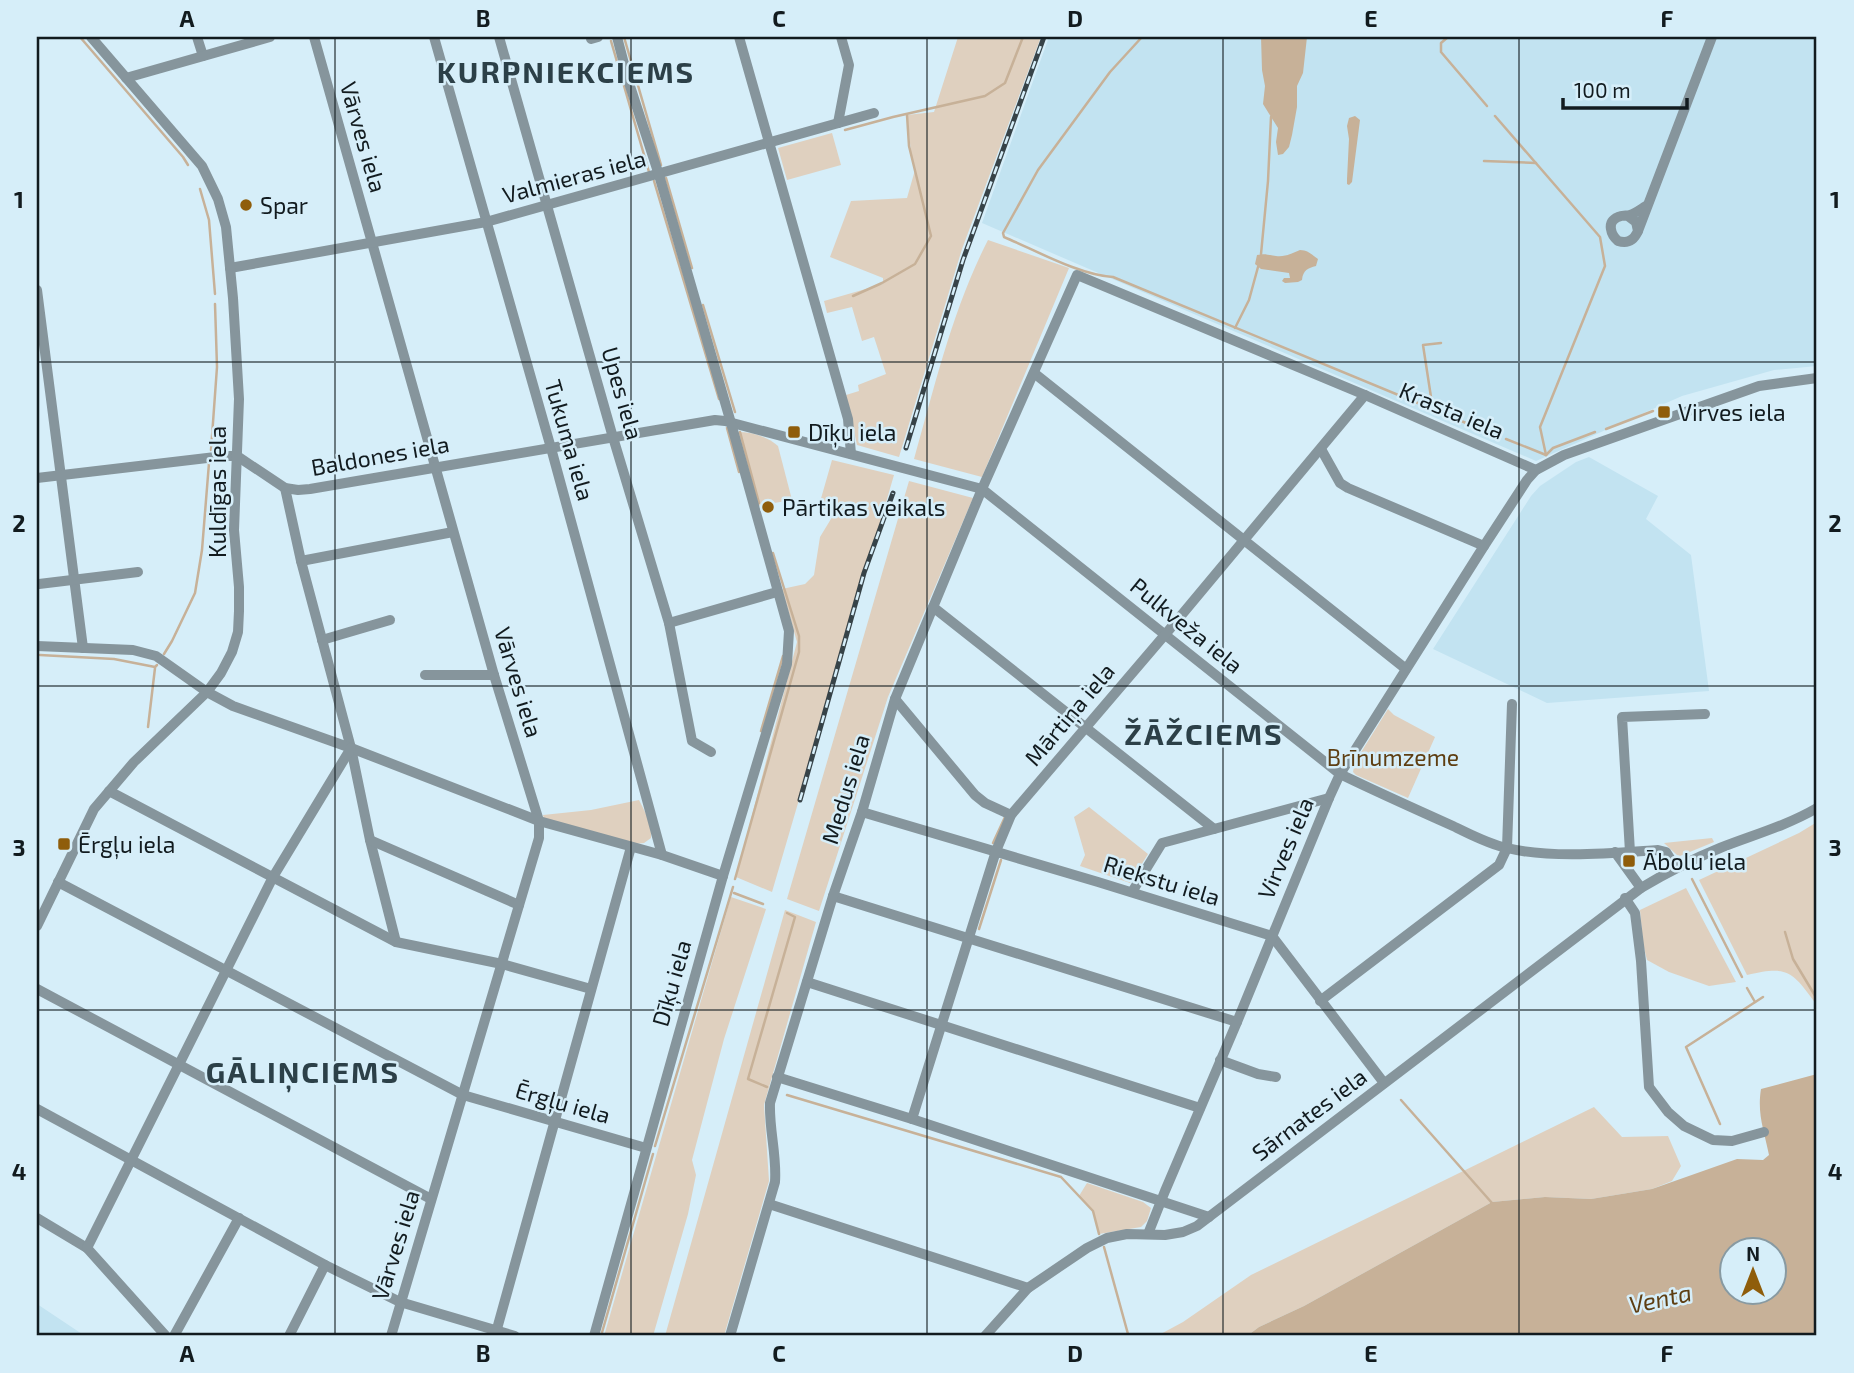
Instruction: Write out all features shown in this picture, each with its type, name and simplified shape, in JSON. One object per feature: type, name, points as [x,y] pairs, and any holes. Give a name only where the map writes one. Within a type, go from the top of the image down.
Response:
[{"type":"street","name":"Kuldīgas iela","points":[[37,926],[94,809],[134,762],[207,692],[232,652],[238,632],[239,587],[234,530],[239,399],[226,227],[218,199],[202,166],[91,37]]},
{"type":"street","points":[[197,37],[203,56]]},
{"type":"street","points":[[126,78],[270,37]]},
{"type":"street","name":"Vārves iela","points":[[314,37],[453,532],[538,821],[539,838],[391,1336]]},
{"type":"street","name":"Tukuma iela","points":[[434,37],[551,448],[662,855]]},
{"type":"street","name":"Upes iela","points":[[499,37],[669,623],[692,741],[711,752]]},
{"type":"street","name":"Dīķu iela","points":[[594,1336],[723,876],[787,664],[789,631],[731,423],[617,37]]},
{"type":"street","points":[[739,37],[848,419],[851,454]]},
{"type":"street","points":[[838,123],[849,65],[841,37]]},
{"type":"street","points":[[1638,231],[1636,222],[1623,215],[1614,220],[1611,229],[1614,238],[1628,242],[1633,240],[1638,231],[1712,37]]},
{"type":"street","name":"Valmieras iela","points":[[230,268],[486,222],[874,113]]},
{"type":"street","points":[[1628,216],[1646,206]]},
{"type":"street","name":"Medus iela","points":[[730,1336],[775,1182],[776,1156],[770,1103],[895,699],[982,489],[1077,275]]},
{"type":"street","name":"Krasta iela","points":[[1077,275],[1365,395],[1536,470]]},
{"type":"street","points":[[37,290],[83,648]]},
{"type":"street","points":[[1034,373],[1405,669]]},
{"type":"street","points":[[1536,470],[1564,455],[1759,386],[1817,378]]},
{"type":"street","name":"Mārtiņa iela","points":[[912,1119],[996,851],[1012,815],[1365,395]]},
{"type":"street","name":"Pulkveža iela","points":[[614,438],[715,420],[982,489],[1340,774],[1386,797],[1507,848],[1530,852],[1658,850],[1666,852],[1676,868]]},
{"type":"street","name":"Baldones iela","points":[[237,456],[285,488],[298,490],[614,438]]},
{"type":"street","points":[[1321,449],[1340,483],[1348,488],[1484,545]]},
{"type":"street","points":[[37,478],[237,456]]},
{"type":"street","name":"Virves iela","points":[[1148,1234],[1340,774],[1484,545],[1536,470]]},
{"type":"street","points":[[285,488],[301,561],[351,748],[370,840],[396,942]]},
{"type":"street","points":[[301,561],[453,532]]},
{"type":"street","points":[[39,584],[138,572]]},
{"type":"street","points":[[669,623],[777,592]]},
{"type":"street","points":[[933,607],[1214,829]]},
{"type":"street","points":[[322,640],[390,620]]},
{"type":"street","points":[[37,646],[145,652],[156,656],[207,692],[233,706],[351,748],[538,821],[662,855],[723,876]]},
{"type":"street","points":[[425,675],[494,675]]},
{"type":"street","points":[[895,699],[975,795],[985,803],[1012,815]]},
{"type":"street","points":[[1320,1001],[1499,864],[1507,848],[1511,704]]},
{"type":"street","points":[[1630,852],[1622,718],[1705,714]]},
{"type":"street","points":[[87,1248],[273,877],[351,748]]},
{"type":"street","points":[[109,791],[396,942],[502,964],[591,989]]},
{"type":"street","points":[[1132,892],[1162,843],[1329,798]]},
{"type":"street","name":"Sārnates iela","points":[[1209,1217],[1625,898],[1676,868],[1719,848],[1784,825],[1817,808]]},
{"type":"street","name":"Riekstu iela","points":[[862,812],[1272,936]]},
{"type":"street","points":[[370,840],[519,905]]},
{"type":"street","points":[[495,1334],[631,847]]},
{"type":"street","points":[[1615,852],[1641,888]]},
{"type":"street","name":"Ērgļu iela","points":[[58,883],[463,1095],[646,1148]]},
{"type":"street","points":[[833,896],[1237,1022]]},
{"type":"street","points":[[1625,898],[1635,913],[1641,961],[1649,1087],[1668,1112],[1684,1126],[1713,1140],[1732,1141],[1764,1132]]},
{"type":"street","points":[[1272,936],[1384,1083]]},
{"type":"street","points":[[807,982],[1200,1108]]},
{"type":"street","points":[[37,989],[431,1199]]},
{"type":"street","points":[[1220,1060],[1258,1074],[1276,1077]]},
{"type":"street","points":[[777,1077],[1209,1217]]},
{"type":"street","points":[[37,1110],[325,1265],[400,1302],[495,1334],[515,1336]]},
{"type":"street","points":[[769,1204],[1028,1288]]},
{"type":"street","points":[[985,1336],[1028,1288],[1087,1248],[1107,1238],[1126,1234],[1165,1235],[1183,1231],[1197,1226],[1209,1217]]},
{"type":"street","points":[[37,1218],[87,1248],[166,1336]]},
{"type":"street","points":[[174,1336],[239,1218]]},
{"type":"street","points":[[290,1335],[325,1265]]},
{"type":"shaded area","points":[[1049,37],[1817,37],[1817,366],[1774,370],[1682,396],[1536,461],[982,223]]},
{"type":"shaded area","points":[[1589,457],[1658,496],[1646,519],[1691,555],[1709,691],[1547,703],[1433,649],[1531,496],[1540,486],[1576,462]]},
{"type":"shaded area","points":[[37,1304],[85,1336],[37,1336]]},
{"type":"green space","points":[[958,37],[1041,37],[962,249],[899,457],[857,445],[846,395],[859,391],[858,385],[886,374],[874,337],[862,341],[852,307],[827,313],[824,301],[883,284],[883,278],[830,257],[851,201],[907,198],[915,170],[907,115],[934,112]]},
{"type":"green space","points":[[832,133],[841,165],[787,180],[778,148]]},
{"type":"green space","points":[[988,240],[1069,268],[982,477],[914,459],[955,320]]},
{"type":"green space","points":[[738,432],[760,436],[778,446],[792,500],[756,506]]},
{"type":"green space","points":[[832,460],[894,475],[772,892],[736,877],[797,642],[782,589],[805,584],[814,575],[820,537],[837,509],[818,509]]},
{"type":"green space","points":[[909,481],[973,498],[888,697],[819,911],[787,899]]},
{"type":"green space","name":"Brīnumzeme","points":[[1388,709],[1435,737],[1408,798],[1353,772],[1355,762]]},
{"type":"green space","points":[[639,800],[648,818],[651,833],[651,838],[644,843],[634,844],[544,819],[543,815],[591,810]]},
{"type":"green space","points":[[1089,807],[1148,854],[1130,883],[1080,866],[1085,855],[1074,817]]},
{"type":"green space","points":[[1817,822],[1817,1005],[1802,985],[1789,974],[1773,971],[1747,975],[1699,880]]},
{"type":"green space","points":[[1712,838],[1714,842],[1680,856],[1664,843]]},
{"type":"green space","points":[[1686,888],[1736,982],[1709,986],[1669,972],[1647,960],[1640,910]]},
{"type":"green space","points":[[731,897],[766,909],[724,1039],[692,1160],[696,1175],[688,1214],[653,1336],[604,1336]]},
{"type":"green space","points":[[785,910],[816,922],[764,1105],[769,1181],[724,1336],[665,1336]]},
{"type":"green space","points":[[1594,1107],[1622,1137],[1668,1136],[1681,1166],[1672,1181],[1652,1189],[1591,1199],[1545,1197],[1492,1202],[1304,1306],[1259,1327],[1247,1336],[1157,1336],[1183,1322],[1251,1275]]},
{"type":"green space","points":[[1087,1183],[1143,1202],[1151,1208],[1147,1221],[1141,1227],[1099,1234],[1093,1211],[1079,1196]]},
{"type":"water","points":[[1261,37],[1307,37],[1303,73],[1297,86],[1297,107],[1292,135],[1289,147],[1283,154],[1278,155],[1278,128],[1263,104],[1265,86]]},
{"type":"water","points":[[1355,116],[1360,120],[1352,182],[1349,185],[1347,126],[1349,118]]},
{"type":"water","points":[[1300,250],[1318,259],[1316,266],[1306,270],[1302,280],[1298,282],[1285,283],[1282,281],[1284,278],[1290,278],[1289,273],[1261,269],[1255,264],[1257,255],[1282,256]]},
{"type":"water","name":"Venta","points":[[1817,1074],[1817,1336],[1247,1336],[1259,1327],[1304,1306],[1492,1202],[1545,1197],[1591,1199],[1652,1189],[1737,1159],[1763,1160],[1769,1155],[1760,1114],[1761,1089]]},
{"type":"waterway","points":[[80,37],[188,165]]},
{"type":"waterway","points":[[624,37],[661,165]]},
{"type":"waterway","points":[[845,130],[985,96],[1005,83],[1023,37]]},
{"type":"waterway","points":[[1142,37],[1110,72],[1038,170],[1003,233],[1004,237],[1072,267],[1113,277],[1495,435]]},
{"type":"waterway","points":[[1448,37],[1441,43],[1441,52],[1487,106]]},
{"type":"waterway","points":[[611,41],[649,172]]},
{"type":"waterway","points":[[853,296],[915,264],[931,236],[909,146],[907,115]]},
{"type":"waterway","points":[[1495,116],[1600,237],[1605,266],[1540,427],[1546,455]]},
{"type":"waterway","points":[[1261,254],[1271,117]]},
{"type":"waterway","points":[[1484,161],[1536,163]]},
{"type":"waterway","points":[[666,178],[692,268]]},
{"type":"waterway","points":[[654,181],[719,399]]},
{"type":"waterway","points":[[200,189],[209,220],[215,294]]},
{"type":"waterway","points":[[1235,328],[1249,300],[1258,267]]},
{"type":"waterway","points":[[211,450],[217,367],[215,304]]},
{"type":"waterway","points":[[703,305],[735,412]]},
{"type":"waterway","points":[[1431,397],[1423,345],[1441,343]]},
{"type":"waterway","points":[[1606,429],[1653,411]]},
{"type":"waterway","points":[[727,428],[739,472]]},
{"type":"waterway","points":[[740,432],[759,503]]},
{"type":"waterway","points":[[1546,455],[1553,448],[1595,432]]},
{"type":"waterway","points":[[1506,439],[1546,455]]},
{"type":"waterway","points":[[164,654],[195,593],[202,550],[209,463]]},
{"type":"waterway","points":[[735,879],[799,652],[799,636],[773,553]]},
{"type":"waterway","points":[[40,655],[114,659],[155,667],[157,665]]},
{"type":"waterway","points":[[761,731],[783,656]]},
{"type":"waterway","points":[[148,727],[155,668]]},
{"type":"waterway","points":[[993,843],[1005,817]]},
{"type":"waterway","points":[[979,929],[1001,860]]},
{"type":"waterway","points":[[1692,879],[1742,977]]},
{"type":"waterway","points":[[655,1146],[733,887]]},
{"type":"waterway","points":[[734,893],[763,904]]},
{"type":"waterway","points":[[767,1087],[748,1079],[795,917],[787,913]]},
{"type":"waterway","points":[[1785,932],[1793,959],[1817,999]]},
{"type":"waterway","points":[[1747,988],[1755,1002]]},
{"type":"waterway","points":[[1720,1124],[1686,1047],[1763,997]]},
{"type":"waterway","points":[[787,1095],[1061,1177],[1093,1211],[1099,1234]]},
{"type":"waterway","points":[[1401,1100],[1492,1203]]},
{"type":"waterway","points":[[601,1336],[653,1154]]},
{"type":"waterway","points":[[1104,1247],[1128,1334]]},
{"type":"railway","points":[[906,448],[963,260],[1044,37]]},
{"type":"railway","points":[[800,800],[864,573],[893,493]]},
{"type":"place","name":"Spar","points":[[246,205]]},
{"type":"place","name":"Virves iela","points":[[1664,412]]},
{"type":"place","name":"Dīķu iela","points":[[794,432]]},
{"type":"place","name":"Pārtikas veikals","points":[[768,507]]},
{"type":"place","name":"Ērgļu iela","points":[[64,844]]},
{"type":"place","name":"Ābolu iela","points":[[1629,861]]},
{"type":"district","name":"KURPNIEKCIEMS","points":[[566,71]]},
{"type":"district","name":"ŽĀŽCIEMS","points":[[1204,733]]},
{"type":"district","name":"GĀLIŅCIEMS","points":[[303,1071]]}]
